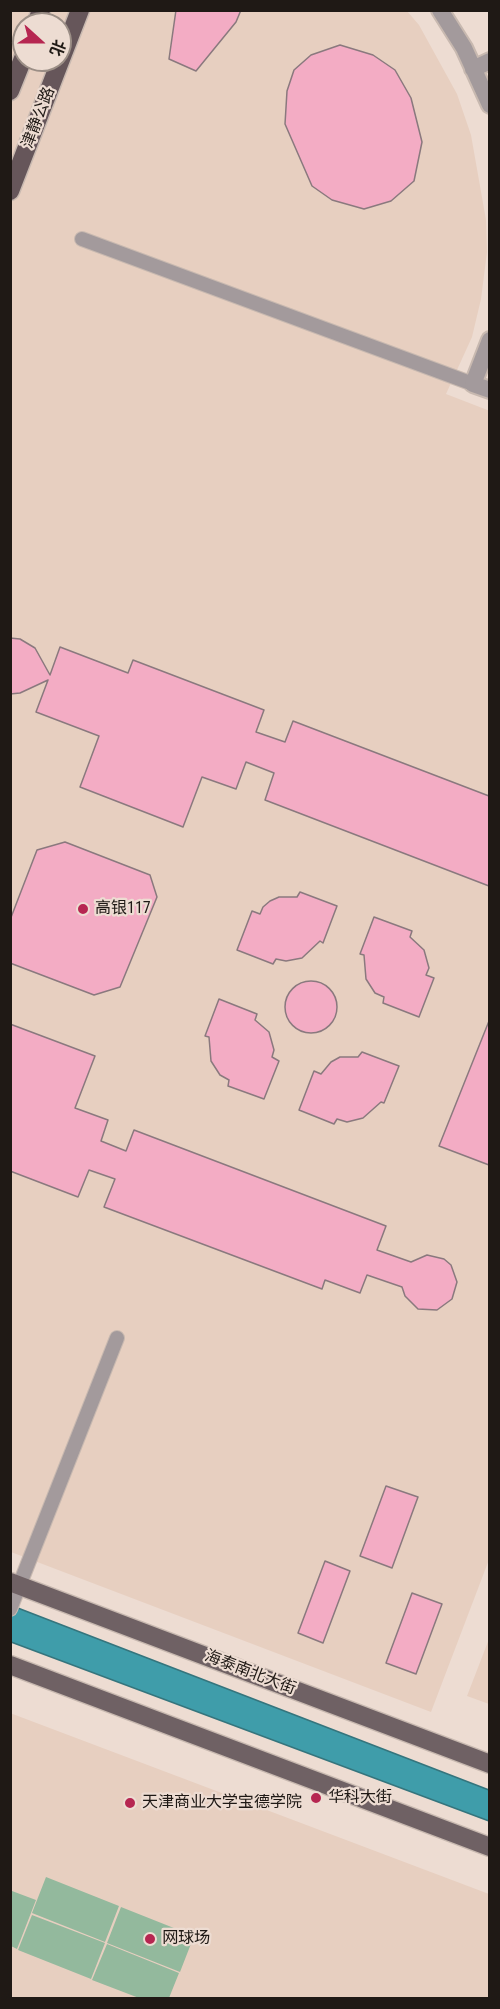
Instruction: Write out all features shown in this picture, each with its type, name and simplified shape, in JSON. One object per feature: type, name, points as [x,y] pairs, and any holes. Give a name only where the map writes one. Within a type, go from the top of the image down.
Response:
[{"type":"highway","name":"津静公路","points":[[10,191],[80,10]]},
{"type":"highway","points":[[10,91],[18,72]]},
{"type":"main road","name":"海泰南北大街","points":[[14,1593],[489,1764]]},
{"type":"main road","points":[[10,1665],[489,1847]]},
{"type":"street","points":[[440,10],[473,69],[485,84],[489,105]]},
{"type":"street","points":[[473,69],[489,61]]},
{"type":"street","points":[[82,238],[489,390]]},
{"type":"street","points":[[473,384],[489,340]]},
{"type":"street","points":[[14,1593],[117,1338]]},
{"type":"shaded area","points":[[10,11],[407,11],[419,25],[457,94],[471,135],[486,220],[487,252],[481,299],[472,337],[446,394],[490,411],[490,1557],[431,1712],[11,1552]]},
{"type":"shaded area","points":[[489,1639],[490,1704],[467,1696]]},
{"type":"shaded area","name":"天津商业大学宝德学院","points":[[10,1713],[489,1894],[489,1998],[11,1998]]},
{"type":"green space","name":"网球场","points":[[46,1877],[119,1906],[105,1942],[32,1913]]},
{"type":"green space","points":[[12,1891],[36,1900],[17,1949],[11,1946]]},
{"type":"green space","name":"网球场","points":[[121,1907],[194,1936],[180,1972],[107,1943]]},
{"type":"green space","points":[[32,1915],[105,1943],[91,1979],[18,1950]]},
{"type":"green space","name":"网球场","points":[[107,1944],[179,1973],[169,1998],[139,1998],[92,1980]]},
{"type":"water","points":[[10,1605],[489,1790],[489,1821],[11,1642]]},
{"type":"building","points":[[176,10],[241,10],[236,22],[196,71],[169,59]]},
{"type":"building","points":[[340,45],[373,55],[395,70],[411,98],[422,142],[414,181],[391,201],[364,209],[332,200],[312,186],[285,124],[287,91],[294,70],[311,55]]},
{"type":"building","points":[[10,638],[20,639],[35,648],[50,675],[60,647],[128,673],[133,660],[264,710],[256,732],[285,742],[293,721],[489,796],[489,886],[265,800],[274,773],[246,762],[236,789],[202,777],[183,827],[80,787],[99,736],[36,712],[48,680],[20,693],[10,694]]},
{"type":"building","name":"高银117","points":[[65,842],[150,875],[157,897],[120,987],[94,995],[10,963],[10,920],[37,850]]},
{"type":"building","points":[[300,892],[337,906],[323,943],[320,941],[302,958],[286,961],[276,959],[273,964],[237,950],[252,911],[260,914],[263,907],[270,901],[279,897],[297,897]]},
{"type":"building","points":[[374,917],[412,931],[410,937],[424,950],[429,968],[426,975],[434,978],[419,1017],[383,1003],[384,997],[375,993],[366,979],[364,955],[360,954]]},
{"type":"building","points":[[311,981],[325,985],[333,993],[337,1007],[333,1021],[325,1029],[311,1033],[297,1029],[289,1021],[285,1007],[289,993],[297,985]]},
{"type":"building","points":[[219,999],[257,1014],[255,1020],[269,1032],[274,1050],[272,1057],[279,1061],[264,1099],[228,1086],[229,1080],[220,1075],[211,1061],[209,1037],[205,1036]]},
{"type":"building","points":[[489,1021],[489,1165],[439,1146]]},
{"type":"building","points":[[10,1024],[95,1056],[75,1108],[108,1120],[101,1141],[126,1151],[134,1130],[386,1226],[377,1250],[411,1262],[427,1255],[444,1259],[451,1265],[457,1282],[452,1299],[437,1310],[418,1309],[405,1296],[402,1287],[367,1275],[360,1293],[325,1280],[322,1289],[104,1207],[115,1179],[89,1170],[78,1197],[10,1171]]},
{"type":"building","points":[[362,1052],[399,1066],[384,1103],[381,1102],[363,1118],[347,1122],[337,1119],[334,1124],[299,1110],[314,1071],[321,1074],[331,1062],[340,1057],[358,1057]]},
{"type":"building","points":[[386,1486],[418,1497],[392,1568],[360,1556]]},
{"type":"building","points":[[325,1561],[350,1571],[323,1643],[298,1633]]},
{"type":"building","points":[[412,1593],[442,1604],[416,1674],[386,1663]]},
{"type":"place","name":"高银117","points":[[83,909]]},
{"type":"place","name":"华科大街","points":[[316,1798]]},
{"type":"place","name":"天津商业大学宝德学院","points":[[130,1803]]},
{"type":"place","name":"网球场","points":[[150,1939]]}]
